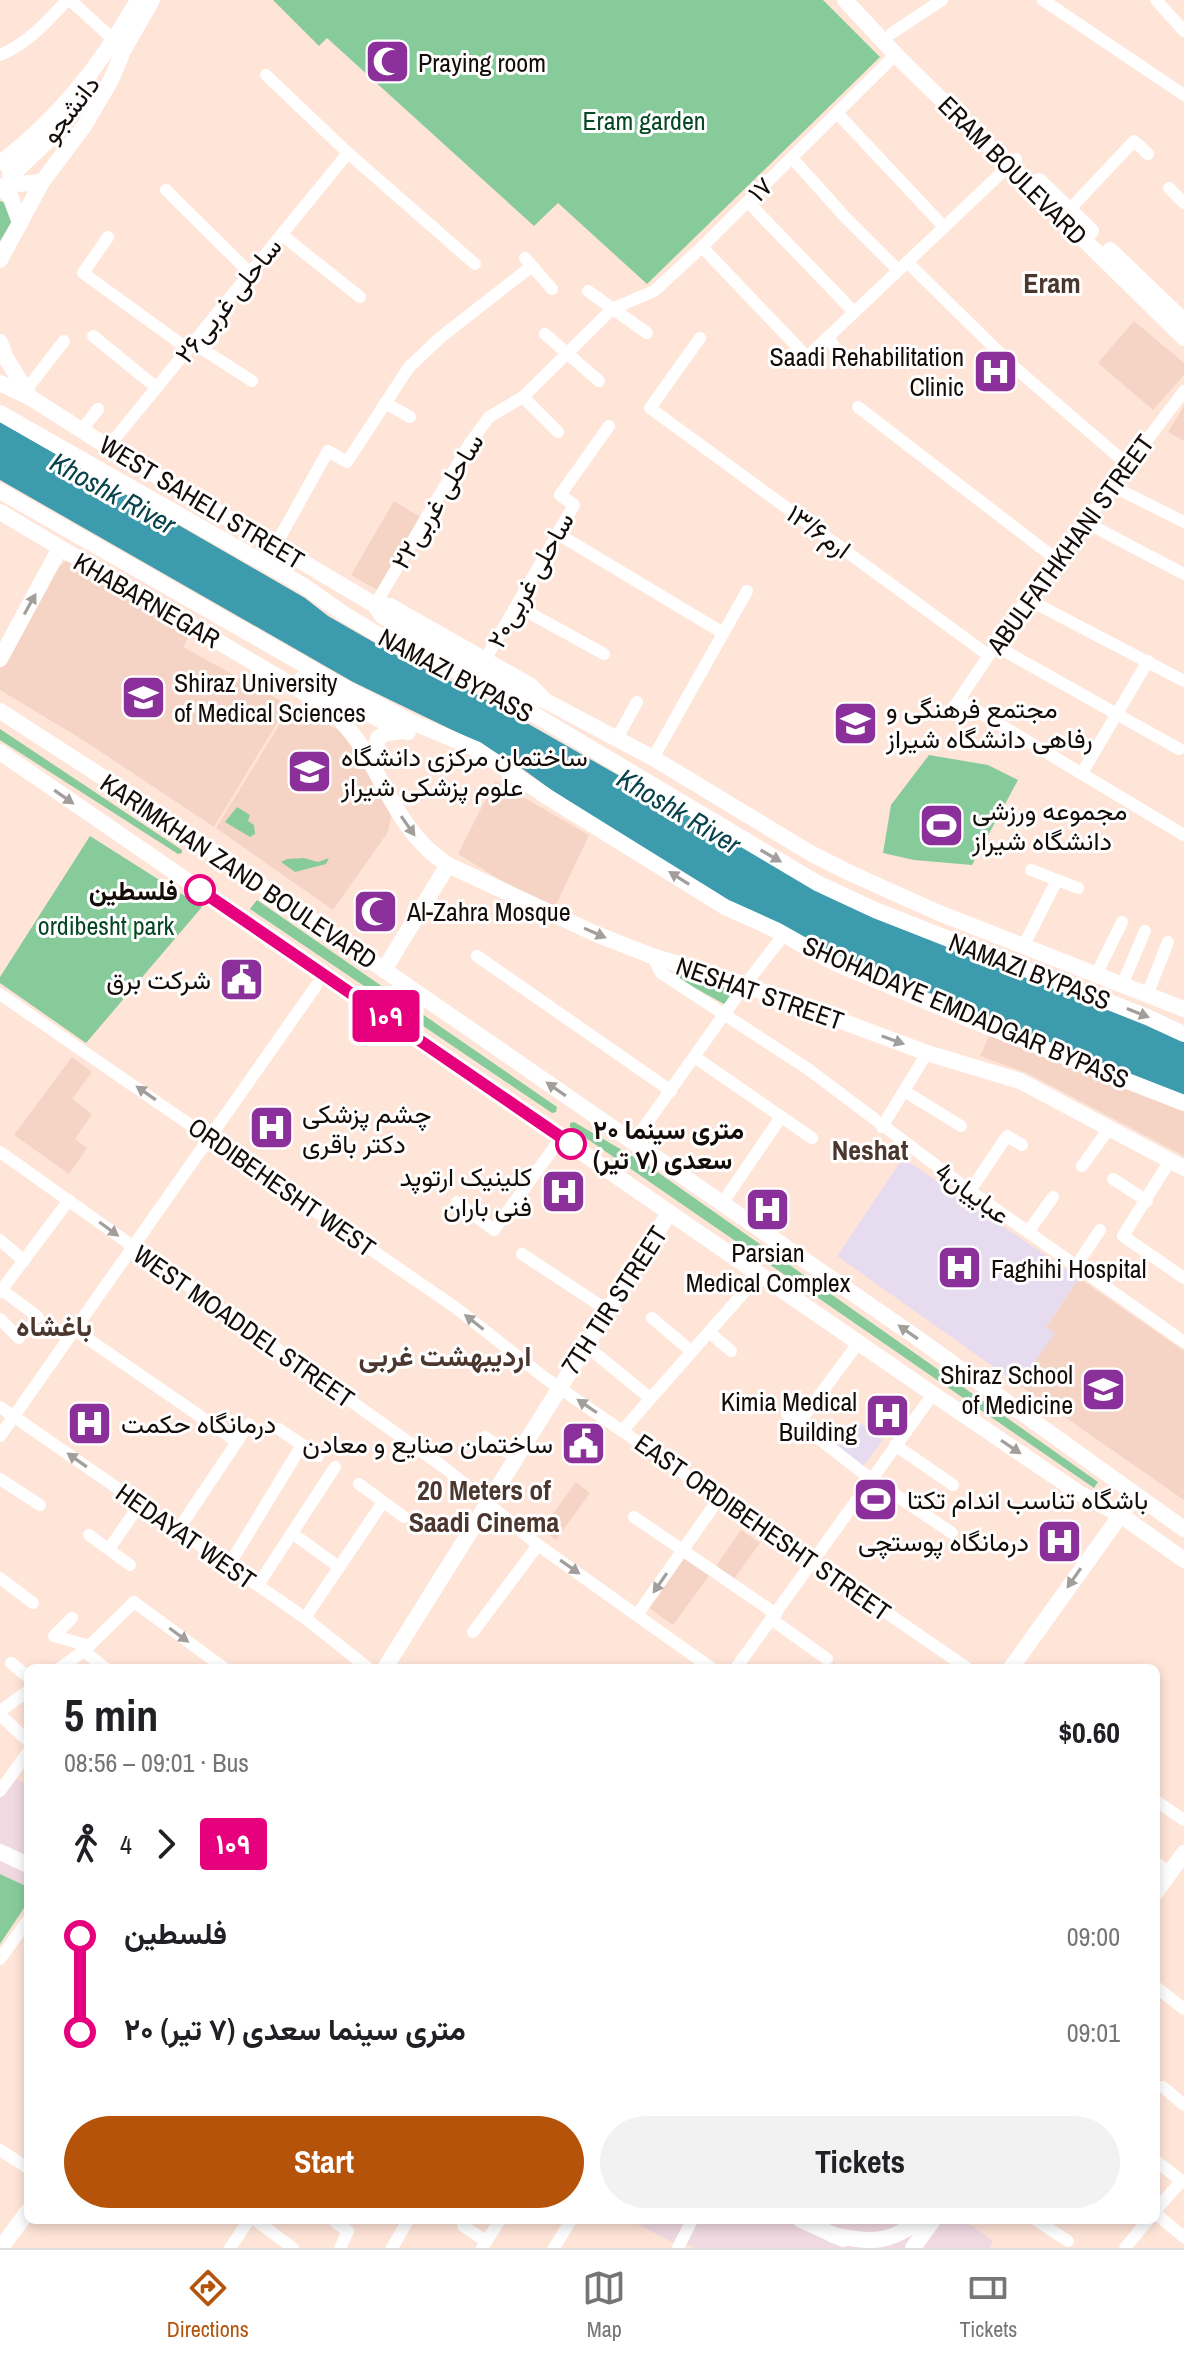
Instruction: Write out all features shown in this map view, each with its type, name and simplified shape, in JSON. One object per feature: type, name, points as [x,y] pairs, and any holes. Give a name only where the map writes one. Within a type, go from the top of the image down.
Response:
[{"type":"main road","points":[[0,260],[42,182],[84,126],[111,80],[120,45],[138,0]]},
{"type":"main road","points":[[20,223],[11,175],[46,126],[120,45],[152,0]]},
{"type":"main road","name":"ERAM BOULEVARD","points":[[845,0],[896,54],[1012,162],[1069,210],[1184,321]]},
{"type":"main road","name":"ERAM BOULEVARD","points":[[859,0],[1184,338]]},
{"type":"main road","name":"دانشجو","points":[[11,175],[61,139],[120,45]]},
{"type":"main road","points":[[11,175],[42,182]]},
{"type":"main road","points":[[0,342],[6,358],[29,394]]},
{"type":"main road","points":[[0,371],[29,394]]},
{"type":"main road","points":[[0,383],[29,394]]},
{"type":"main road","name":"WEST SAHELI STREET","points":[[29,394],[108,447],[375,605],[390,606],[531,686],[544,700]]},
{"type":"main road","name":"NAMAZI BYPASS","points":[[0,413],[304,586],[397,646],[473,678],[817,883],[875,910],[1184,1034]]},
{"type":"main road","name":"SHOHADAYE EMDADGAR BYPASS","points":[[0,491],[338,684],[412,722],[476,749],[725,907],[776,930],[833,962],[1184,1103]]},
{"type":"main road","points":[[0,505],[345,702],[408,732],[450,747],[521,786],[546,796]]},
{"type":"main road","name":"KHABARNEGAR","points":[[0,512],[330,708],[357,740],[412,832],[428,852],[448,865]]},
{"type":"main road","points":[[0,519],[18,523]]},
{"type":"main road","points":[[0,659],[60,548]]},
{"type":"main road","points":[[304,586],[414,644],[450,654]]},
{"type":"main road","name":"WEST SAHELI STREET","points":[[375,605],[382,616],[525,696],[544,700],[653,758],[812,854],[926,907],[1184,1009]]},
{"type":"main road","points":[[345,702],[370,731],[369,739],[357,740]]},
{"type":"main road","name":"KARIMKHAN ZAND BOULEVARD","points":[[0,711],[135,798],[950,1361],[1184,1529]]},
{"type":"main road","points":[[377,772],[374,760],[378,738],[396,730],[408,732]]},
{"type":"main road","name":"KARIMKHAN ZAND BOULEVARD","points":[[0,752],[933,1394],[1091,1499],[1119,1514],[1184,1560]]},
{"type":"main road","points":[[384,970],[448,865]]},
{"type":"main road","name":"NESHAT STREET","points":[[448,865],[596,934],[652,956],[745,985],[927,1053],[1020,1081],[1177,1165]]},
{"type":"main road","points":[[1150,996],[1184,1022]]},
{"type":"main road","name":"7TH TIR STREET","points":[[387,1664],[669,1213]]},
{"type":"main road","points":[[1091,1499],[1108,1494],[1108,1475]]},
{"type":"main road","points":[[1014,1664],[1135,1495]]},
{"type":"main road","points":[[0,1852],[24,1863]]},
{"type":"main road","points":[[1160,1887],[1183,1857]]},
{"type":"main road","points":[[4,2236],[24,2215]]},
{"type":"main road","points":[[810,2224],[863,2248]]},
{"type":"main road","points":[[833,2235],[864,2242],[886,2240],[915,2224]]},
{"type":"main road","points":[[901,2248],[918,2224]]},
{"type":"main road","points":[[913,2248],[930,2224]]},
{"type":"street","points":[[0,55],[14,49],[38,31],[69,0],[120,45]]},
{"type":"street","points":[[892,33],[942,0]]},
{"type":"street","points":[[1043,0],[1184,95]]},
{"type":"street","points":[[1156,0],[1184,31]]},
{"type":"street","name":"۱۷","points":[[612,309],[654,291],[896,54]]},
{"type":"street","points":[[266,75],[348,153],[475,264]]},
{"type":"street","points":[[837,113],[944,227]]},
{"type":"street","points":[[1069,210],[1134,141],[1148,154]]},
{"type":"street","name":"ساحلی غربی۲۶","points":[[108,447],[348,153]]},
{"type":"street","points":[[792,158],[845,217],[1128,465]]},
{"type":"street","points":[[702,247],[807,357],[1012,162]]},
{"type":"street","points":[[1169,188],[1184,203]]},
{"type":"street","points":[[166,190],[250,273]]},
{"type":"street","points":[[748,202],[854,312]]},
{"type":"street","points":[[282,235],[360,297]]},
{"type":"street","points":[[108,237],[83,273],[191,346],[252,381]]},
{"type":"street","points":[[275,546],[328,451],[347,462],[409,367],[430,347],[529,262],[552,289]]},
{"type":"street","points":[[588,291],[647,333]]},
{"type":"street","name":"ساحلی غربی۲۲","points":[[375,605],[489,417],[523,397],[612,309]]},
{"type":"street","points":[[545,334],[599,381]]},
{"type":"street","points":[[93,336],[157,388]]},
{"type":"street","points":[[828,337],[840,355]]},
{"type":"street","name":"۱۳/۶ارم","points":[[700,338],[650,408],[991,650],[1117,713],[1179,749]]},
{"type":"street","points":[[29,394],[64,341]]},
{"type":"street","name":"ABULFATHKHANI STREET","points":[[1082,773],[956,705],[1027,599],[1184,391]]},
{"type":"street","points":[[523,397],[558,432]]},
{"type":"street","points":[[385,403],[410,417]]},
{"type":"street","points":[[858,407],[1057,560]]},
{"type":"street","points":[[82,430],[98,409]]},
{"type":"street","name":"ساحلی غربی۲۰","points":[[485,660],[574,505],[560,495],[609,426]]},
{"type":"street","points":[[1112,486],[1184,522]]},
{"type":"street","points":[[1085,522],[1184,574]]},
{"type":"street","points":[[558,534],[723,633]]},
{"type":"street","points":[[653,758],[747,591]]},
{"type":"street","points":[[1027,599],[1184,681]]},
{"type":"street","points":[[517,606],[604,654]]},
{"type":"street","points":[[1148,661],[1082,773],[1183,832]]},
{"type":"street","points":[[616,740],[637,702]]},
{"type":"street","points":[[1031,870],[1078,888]]},
{"type":"street","points":[[1023,947],[1057,880]]},
{"type":"street","points":[[1096,975],[1122,922]]},
{"type":"street","points":[[1122,985],[1145,931]]},
{"type":"street","points":[[632,1144],[779,941]]},
{"type":"street","points":[[1150,996],[1168,942]]},
{"type":"street","points":[[297,955],[311,972],[316,986]]},
{"type":"street","points":[[477,956],[671,1091]]},
{"type":"street","name":"عباییان4","points":[[652,956],[661,973],[808,1069],[970,1191],[1184,1342]]},
{"type":"street","points":[[0,1436],[316,986],[339,983]]},
{"type":"street","name":"ORDIBEHESHT WEST","points":[[0,994],[456,1308],[558,1387]]},
{"type":"street","points":[[882,1127],[927,1053]]},
{"type":"street","points":[[696,1058],[812,1138]]},
{"type":"street","points":[[904,1091],[961,1126]]},
{"type":"street","points":[[721,1205],[781,1117]]},
{"type":"street","points":[[1082,1166],[1108,1130]]},
{"type":"street","points":[[970,1191],[1007,1136],[1022,1145]]},
{"type":"street","points":[[457,1202],[494,1230],[561,1138]]},
{"type":"street","name":"WEST MOADDEL STREET","points":[[0,1152],[445,1468],[538,1545],[705,1664]]},
{"type":"street","points":[[1177,1165],[1123,1236],[1184,1278]]},
{"type":"street","points":[[1113,1179],[1147,1201]]},
{"type":"street","points":[[1028,1232],[1053,1197]]},
{"type":"street","points":[[38,1317],[1,1291],[69,1200]]},
{"type":"street","points":[[1076,1266],[1100,1230]]},
{"type":"street","points":[[0,1240],[24,1261]]},
{"type":"street","points":[[522,1254],[607,1310]]},
{"type":"street","points":[[623,1430],[759,1275]]},
{"type":"street","points":[[652,1318],[691,1351]]},
{"type":"street","points":[[0,1319],[19,1338]]},
{"type":"street","points":[[75,1330],[236,1441]]},
{"type":"street","points":[[709,1332],[731,1351]]},
{"type":"street","points":[[799,1423],[859,1342]]},
{"type":"street","points":[[585,1345],[650,1398]]},
{"type":"street","name":"EAST ORDIBEHESHT STREET","points":[[558,1387],[961,1664]]},
{"type":"street","points":[[739,1664],[933,1394]]},
{"type":"street","name":"HEDAYAT WEST","points":[[0,1407],[305,1618],[363,1664]]},
{"type":"street","points":[[787,1414],[871,1478],[952,1533]]},
{"type":"street","points":[[178,1530],[249,1424]]},
{"type":"street","points":[[279,1429],[318,1456]]},
{"type":"street","points":[[485,1437],[515,1457]]},
{"type":"street","points":[[229,1565],[302,1445]]},
{"type":"street","points":[[895,1445],[953,1485]]},
{"type":"street","points":[[258,1585],[335,1467]]},
{"type":"street","points":[[0,1479],[40,1505]]},
{"type":"street","points":[[359,1484],[404,1517]]},
{"type":"street","points":[[637,1615],[720,1497]]},
{"type":"street","points":[[305,1618],[383,1502]]},
{"type":"street","points":[[109,1549],[140,1504]]},
{"type":"street","points":[[634,1517],[726,1580],[827,1659]]},
{"type":"street","points":[[292,1533],[339,1567]]},
{"type":"street","points":[[89,1535],[130,1565]]},
{"type":"street","points":[[473,1632],[538,1545]]},
{"type":"street","points":[[0,1578],[33,1603]]},
{"type":"street","points":[[66,1664],[87,1649],[134,1602],[219,1664]]},
{"type":"street","points":[[72,1618],[54,1636],[87,1649],[101,1664]]},
{"type":"street","points":[[11,1663],[24,1674]]},
{"type":"street","points":[[24,1694],[0,1713],[24,1737]]},
{"type":"street","points":[[0,1791],[24,1758]]},
{"type":"street","points":[[1160,1804],[1184,1820]]},
{"type":"street","points":[[1160,1866],[1170,1873]]},
{"type":"street","points":[[0,1959],[24,1926]]},
{"type":"street","points":[[1160,1990],[1184,2009]]},
{"type":"street","points":[[1163,2087],[1184,2105]]},
{"type":"street","points":[[0,2150],[24,2165]]},
{"type":"street","points":[[1160,2164],[1182,2182],[1160,2204]]},
{"type":"street","points":[[1160,2210],[1184,2237]]},
{"type":"street","points":[[230,2248],[249,2224]]},
{"type":"street","points":[[258,2224],[293,2248]]},
{"type":"street","points":[[338,2224],[348,2231],[340,2248]]},
{"type":"street","points":[[392,2248],[406,2224]]},
{"type":"street","points":[[463,2226],[484,2244],[497,2224]]},
{"type":"street","points":[[554,2248],[569,2224]]},
{"type":"street","points":[[678,2248],[690,2224]]},
{"type":"street","points":[[1042,2224],[1068,2241]]},
{"type":"street","points":[[1125,2248],[1145,2224]]},
{"type":"shaded area","points":[[1134,321],[1184,363],[1184,375],[1153,410],[1098,363]]},
{"type":"shaded area","points":[[1184,406],[1184,441],[1168,432]]},
{"type":"shaded area","points":[[394,501],[420,517],[377,590],[351,575]]},
{"type":"shaded area","name":"Shiraz University of Medical Sciences","points":[[68,560],[193,628],[183,647],[288,705],[214,827],[83,740],[0,690],[0,665],[56,569]]},
{"type":"shaded area","name":"ساختمان مرکزی دانشگاه علوم پزشکی شیراز","points":[[292,704],[345,734],[392,813],[388,832],[333,910],[216,828]]},
{"type":"shaded area","points":[[495,781],[589,835],[555,907],[507,884],[458,854]]},
{"type":"shaded area","points":[[990,1034],[1184,1110],[1184,1156],[1027,1073],[980,1056]]},
{"type":"shaded area","points":[[72,1057],[92,1072],[72,1099],[92,1114],[75,1139],[87,1148],[69,1174],[14,1135]]},
{"type":"shaded area","name":"Faghihi Hospital","points":[[903,1158],[1079,1278],[1046,1327],[1055,1333],[1019,1385],[837,1256]]},
{"type":"shaded area","name":"Shiraz School of Medicine","points":[[1079,1278],[1184,1351],[1184,1500],[1019,1385],[1054,1334],[1046,1327]]},
{"type":"shaded area","points":[[857,1421],[883,1440],[863,1466],[837,1446]]},
{"type":"shaded area","points":[[576,1482],[590,1493],[556,1540],[542,1529]]},
{"type":"shaded area","points":[[741,1530],[760,1543],[734,1579],[716,1566]]},
{"type":"shaded area","points":[[685,1556],[710,1574],[673,1625],[649,1608]]},
{"type":"shaded area","points":[[12,1775],[24,1784],[24,1885],[0,1874],[0,1786]]},
{"type":"shaded area","points":[[638,2224],[970,2224],[993,2241],[989,2248],[695,2248],[675,2244]]},
{"type":"green space","name":"Eram garden","points":[[273,0],[823,0],[880,57],[647,284],[558,203],[534,226],[327,38],[319,46]]},
{"type":"green space","points":[[0,201],[9,204],[12,221],[0,241]]},
{"type":"green space","points":[[0,729],[182,850],[182,853],[178,854],[0,740]]},
{"type":"green space","name":"مجموعه ورزشی دانشگاه شیراز","points":[[929,755],[988,765],[1018,780],[972,865],[914,860],[883,853],[891,805]]},
{"type":"green space","points":[[237,807],[250,815],[248,821],[254,825],[255,834],[250,837],[225,822]]},
{"type":"green space","name":"ordibesht park","points":[[90,836],[202,907],[86,1043],[0,983],[0,977]]},
{"type":"green space","points":[[304,858],[318,862],[329,858],[326,864],[295,872],[281,862]]},
{"type":"green space","points":[[257,900],[557,1107],[556,1112],[552,1113],[250,909]]},
{"type":"green space","points":[[672,967],[734,990],[726,1005],[682,981]]},
{"type":"green space","points":[[574,1122],[646,1164],[1098,1482],[1094,1488],[570,1127],[570,1123]]},
{"type":"green space","points":[[0,1874],[24,1885],[24,1908],[0,1944]]},
{"type":"water","name":"Khoshk River","points":[[0,422],[305,598],[328,616],[396,655],[467,689],[753,852],[1184,1040],[1184,1096],[964,1012],[952,1002],[824,951],[732,906],[520,767],[477,742],[353,682],[0,480]]},
{"type":"bus line","name":"۱۰۹","points":[[200,890],[571,1144]]},
{"type":"place","name":"Praying room","points":[[387,62]]},
{"type":"place","name":"Saadi Rehabilitation Clinic","points":[[995,371]]},
{"type":"place","name":"Shiraz University of Medical Sciences","points":[[143,697]]},
{"type":"place","name":"مجتمع فرهنگی و رفاهی دانشگاه شیراز","points":[[855,723]]},
{"type":"place","name":"ساختمان مرکزی دانشگاه علوم پزشکی شیراز","points":[[310,771]]},
{"type":"place","name":"مجموعه ورزشی دانشگاه شیراز","points":[[941,825]]},
{"type":"place","name":"فلسطین","points":[[200,890]]},
{"type":"place","name":"Al-Zahra Mosque","points":[[376,911]]},
{"type":"place","name":"شرکت برق","points":[[242,979]]},
{"type":"place","name":"چشم پزشکی دکتر باقری","points":[[271,1128]]},
{"type":"place","name":"۲۰ متری سینما سعدی (۷ تیر)","points":[[571,1144]]},
{"type":"place","name":"کلینیک ارتوپد فنی باران","points":[[563,1191]]},
{"type":"place","name":"Parsian Medical Complex","points":[[768,1209]]},
{"type":"place","name":"Faghihi Hospital","points":[[960,1268]]},
{"type":"place","name":"Shiraz School of Medicine","points":[[1104,1389]]},
{"type":"place","name":"Kimia Medical Building","points":[[888,1416]]},
{"type":"place","name":"درمانگاه حکمت","points":[[90,1423]]},
{"type":"place","name":"ساختمان صنایع و معادن","points":[[584,1443]]},
{"type":"place","name":"باشگاه تناسب اندام تکتا","points":[[876,1499]]},
{"type":"place","name":"درمانگاه پوستچی","points":[[1060,1541]]},
{"type":"district","name":"Eram","points":[[1052,283]]},
{"type":"district","name":"Neshat","points":[[870,1150]]},
{"type":"district","name":"باغشاه","points":[[54,1326]]},
{"type":"district","name":"اردیبهشت غربی","points":[[445,1356]]},
{"type":"district","name":"20 Meters of Saadi Cinema","points":[[484,1506]]}]
